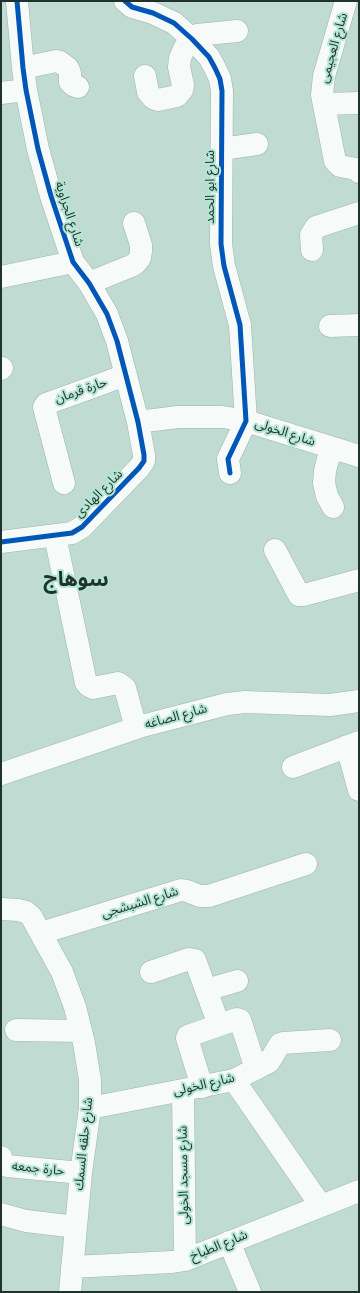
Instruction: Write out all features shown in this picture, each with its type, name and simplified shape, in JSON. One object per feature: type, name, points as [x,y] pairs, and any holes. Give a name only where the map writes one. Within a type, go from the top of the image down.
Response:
[{"type":"street","name":"شارع الجراوية","points":[[18,1],[23,68],[38,149],[64,237],[73,262],[89,283],[107,314],[117,341],[138,422]]},
{"type":"street","name":"شارع ابو الحمد","points":[[125,1],[132,6],[153,13],[174,23],[209,57],[220,79],[222,92],[221,244],[224,266],[240,325],[246,421]]},
{"type":"street","name":"شارع العجيمى","points":[[350,7],[324,76],[322,86],[335,161],[340,166],[356,169],[359,172]]},
{"type":"street","points":[[146,76],[148,92],[153,98],[158,100],[177,96],[182,90],[183,85],[179,68],[180,58],[185,47],[192,39],[197,35],[206,33],[237,31]]},
{"type":"street","points":[[23,68],[56,61],[60,62],[68,68],[70,82],[78,87]]},
{"type":"street","points":[[1,93],[26,90]]},
{"type":"street","points":[[324,104],[359,103]]},
{"type":"street","points":[[222,149],[257,144]]},
{"type":"street","points":[[312,250],[311,235],[316,227],[359,213]]},
{"type":"street","points":[[89,283],[132,266],[140,258],[141,245],[134,223]]},
{"type":"street","points":[[1,277],[73,262]]},
{"type":"street","points":[[330,326],[359,325]]},
{"type":"street","name":"حارة قرمان","points":[[64,483],[45,411],[46,404],[126,375]]},
{"type":"street","name":"شارع الخولى","points":[[138,422],[178,417],[223,417],[246,421],[359,456]]},
{"type":"street","points":[[230,473],[228,459],[246,421]]},
{"type":"street","name":"شارع الهادى","points":[[1,542],[72,533],[82,527],[144,461],[138,422]]},
{"type":"street","points":[[333,507],[326,496],[324,471],[328,459],[334,449]]},
{"type":"street","points":[[54,536],[86,683],[93,688],[118,683],[125,688],[136,728]]},
{"type":"street","points":[[275,550],[300,595],[359,580]]},
{"type":"street","name":"شارع الصاغه","points":[[1,774],[136,728],[227,704],[245,702],[330,705],[359,701]]},
{"type":"street","points":[[293,767],[353,744],[359,790]]},
{"type":"street","name":"شارع الشبشجى","points":[[42,933],[181,890],[200,896],[209,896],[306,864]]},
{"type":"street","name":"شارع حلقه السمك","points":[[1,910],[18,910],[26,912],[32,916],[42,933],[62,972],[75,1007],[90,1080],[90,1108],[80,1173],[70,1292]]},
{"type":"street","points":[[151,972],[189,959],[195,960],[218,1025],[237,1019],[240,1020],[256,1069]]},
{"type":"street","points":[[206,990],[237,981]]},
{"type":"street","name":"شارع مسجد الخولى","points":[[185,1260],[193,1089],[186,1038],[218,1025]]},
{"type":"street","points":[[16,1030],[81,1031]]},
{"type":"street","name":"شارع الخولى","points":[[90,1108],[234,1080],[272,1059],[280,1044],[330,1040]]},
{"type":"street","points":[[234,1080],[321,1206]]},
{"type":"street","name":"حارة جمعه","points":[[1,1157],[2,1162],[7,1166],[80,1173]]},
{"type":"street","name":"شارع الطباخ","points":[[72,1267],[185,1260],[359,1191]]},
{"type":"street","points":[[1,1214],[26,1221],[76,1227]]},
{"type":"street","points":[[230,1242],[250,1292]]},
{"type":"cycle path","points":[[1,542],[72,533],[82,527],[144,461],[138,422],[117,341],[107,314],[89,283],[73,262],[51,196],[38,149],[26,90],[17,1]]},
{"type":"cycle path","points":[[125,1],[132,7],[153,13],[174,23],[209,57],[220,79],[222,91],[221,244],[224,266],[240,325],[246,421],[228,459],[230,473]]},
{"type":"district","name":"سوهاج","points":[[76,580]]}]
